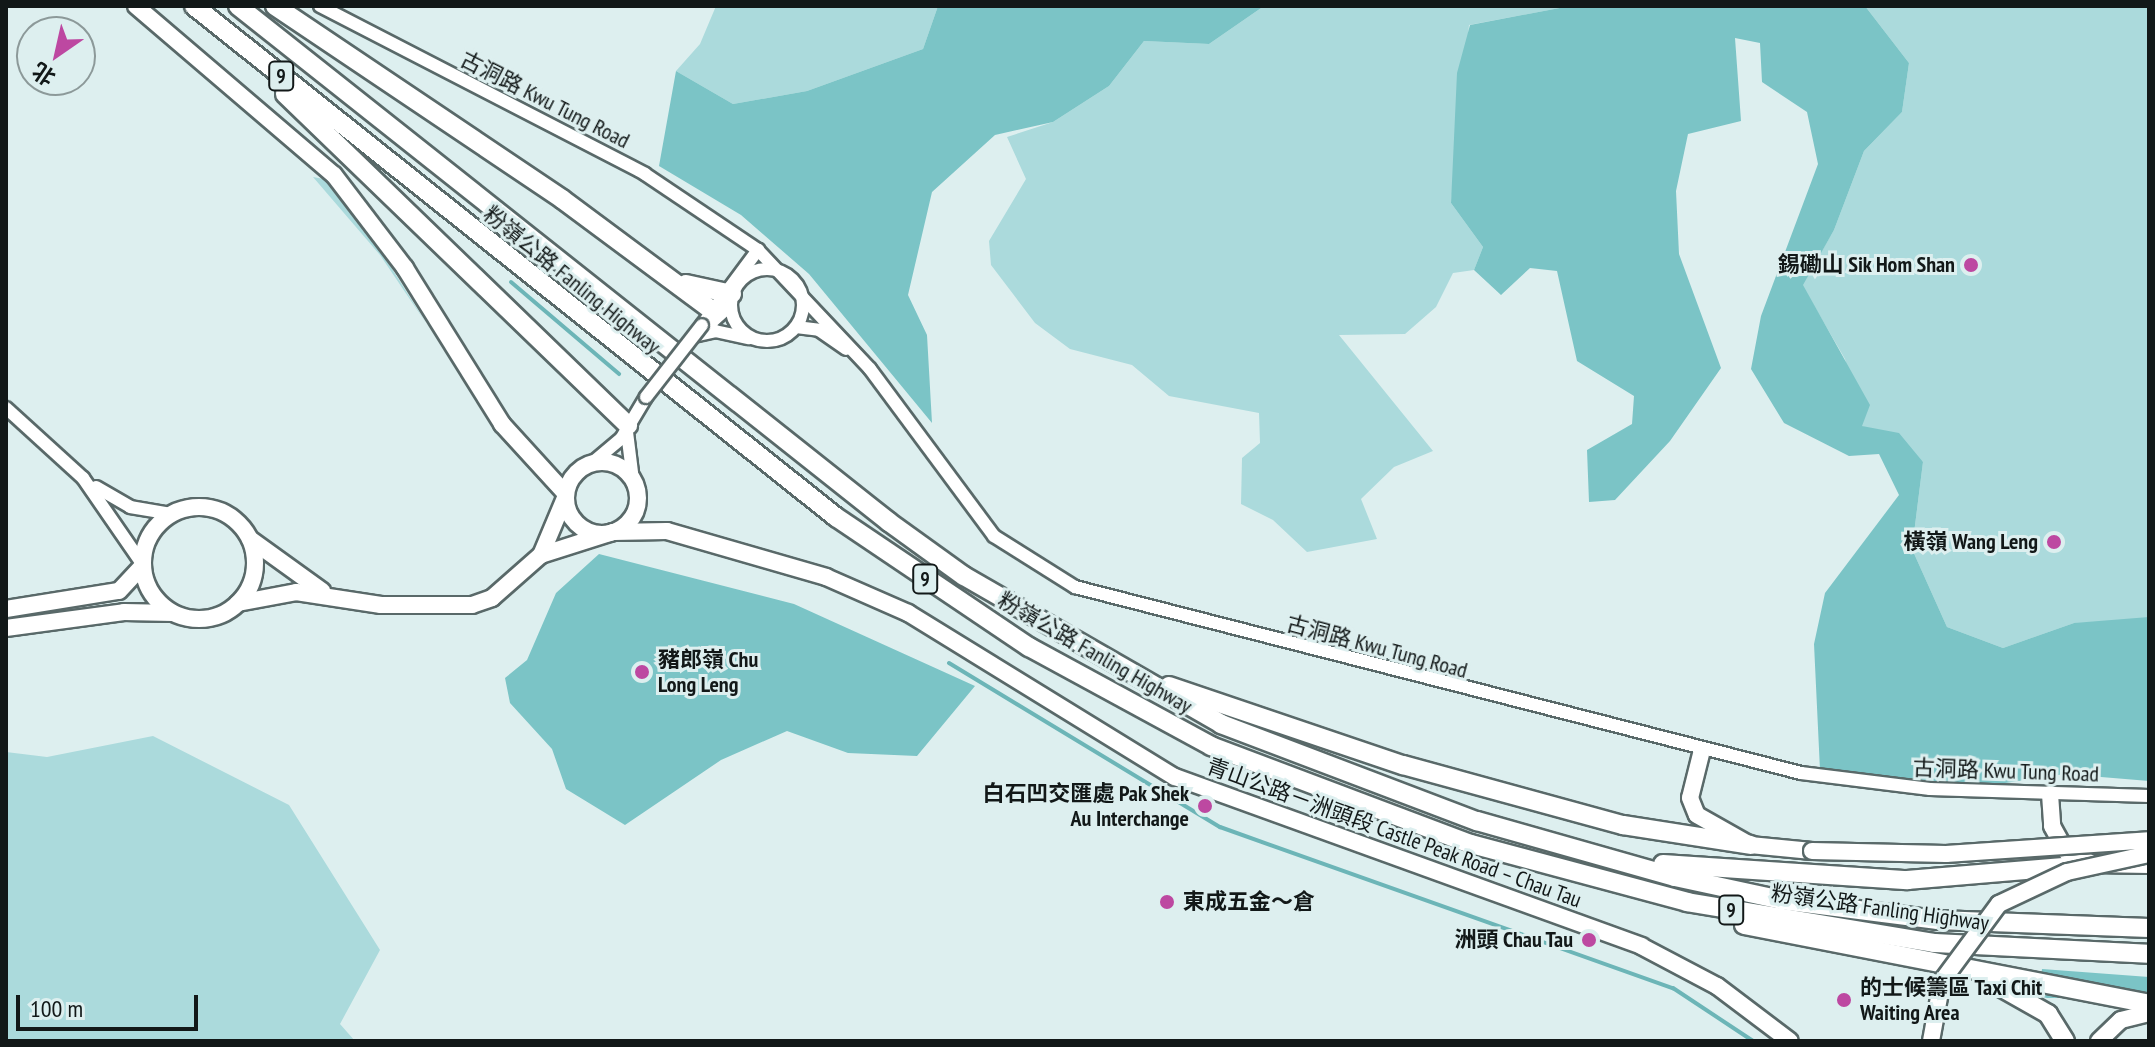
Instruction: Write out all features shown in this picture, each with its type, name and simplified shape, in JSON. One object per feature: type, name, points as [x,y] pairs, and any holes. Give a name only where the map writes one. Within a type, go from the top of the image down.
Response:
[{"type":"highway","points":[[187,6],[356,158],[628,425]]},
{"type":"highway","name":"粉嶺公路 Fanling Highway","points":[[194,6],[725,434],[1029,647],[1219,749],[1384,815],[1564,873],[1900,939],[2149,954]]},
{"type":"highway","name":"粉嶺公路 Fanling Highway","points":[[238,6],[889,522],[964,576],[1140,678],[1312,763],[1597,855],[1808,904],[1996,925],[2149,928]]},
{"type":"highway","points":[[275,6],[719,309]]},
{"type":"highway","points":[[642,259],[695,288],[719,309]]},
{"type":"highway","points":[[1140,678],[1403,765],[1623,825],[1750,845]]},
{"type":"highway","points":[[1597,855],[1812,879],[1907,880],[2093,864]]},
{"type":"highway","points":[[1564,873],[1706,917],[1955,970],[2149,1004]]},
{"type":"highway","points":[[1955,970],[2030,1002],[2065,1041]]},
{"type":"main road","points":[[136,6],[334,175],[422,297],[502,424],[538,458],[566,496],[582,528],[617,531]]},
{"type":"main road","points":[[538,458],[563,471],[587,465],[616,464],[633,480],[638,497],[667,531]]},
{"type":"main road","points":[[541,555],[566,496],[587,465]]},
{"type":"main road","points":[[6,628],[124,612],[215,617],[238,603],[276,593],[327,593],[381,605],[472,605],[492,598],[541,555],[617,531],[634,515],[638,497]]},
{"type":"main road","points":[[6,609],[119,591],[143,565],[151,534],[172,514],[220,511],[249,538],[327,593]]},
{"type":"main road","name":"青山公路－洲頭段 Castle Peak Road – Chau Tau","points":[[617,531],[667,531],[815,574],[908,613],[1175,777],[1641,946],[1717,986],[1790,1041]]},
{"type":"main road","points":[[238,603],[255,567],[249,538]]},
{"type":"main road","points":[[143,565],[153,594],[175,614]]},
{"type":"main road","points":[[1702,750],[1690,798],[1697,815],[1750,845],[1812,851],[1957,854],[2149,840]]},
{"type":"main road","points":[[2050,794],[2056,839],[2093,864],[2149,865]]},
{"type":"main road","points":[[1931,1041],[1942,981],[1999,904],[2067,872],[2149,854]]},
{"type":"main road","points":[[2099,1041],[2121,1020],[2149,1013]]},
{"type":"street","name":"古洞路 Kwu Tung Road","points":[[320,6],[645,174],[758,250],[790,277],[870,369],[994,536],[1042,573],[1114,602],[1702,750],[1872,784],[2149,796]]},
{"type":"street","points":[[587,465],[628,425],[693,336],[747,275],[753,261],[745,241]]},
{"type":"street","points":[[693,336],[719,309],[758,250]]},
{"type":"street","points":[[693,336],[715,331],[756,340],[778,340],[796,327],[803,306],[790,277],[767,269],[747,275]]},
{"type":"street","points":[[719,309],[756,340]]},
{"type":"street","points":[[796,327],[819,330],[870,369]]},
{"type":"street","points":[[6,408],[83,478],[117,501],[172,514]]},
{"type":"street","points":[[628,425],[633,480]]},
{"type":"street","points":[[83,478],[143,565]]},
{"type":"shaded area","points":[[716,6],[938,6],[923,49],[807,91],[733,104],[676,71],[700,44]]},
{"type":"shaded area","points":[[938,6],[1264,6],[1209,44],[1144,41],[1109,86],[1053,122],[995,135],[932,192],[908,295],[927,335],[932,423],[809,274],[741,215],[659,166],[676,71],[733,104],[807,91],[923,49]]},
{"type":"shaded area","points":[[1264,6],[1570,6],[1469,25],[1451,203],[1483,247],[1474,270],[1453,273],[1436,307],[1405,334],[1339,335],[1433,451],[1394,467],[1361,499],[1377,539],[1307,552],[1273,520],[1241,504],[1242,458],[1260,443],[1259,413],[1169,396],[1132,365],[1070,349],[1035,323],[991,265],[989,241],[1026,179],[1007,137],[1053,122],[1109,86],[1144,41],[1209,44]]},
{"type":"shaded area","points":[[1570,6],[1865,6],[1909,63],[1902,112],[1864,151],[1834,230],[1803,285],[1870,405],[1862,426],[1899,433],[1923,462],[1912,549],[1947,627],[2003,648],[2074,623],[2149,617],[2149,781],[2065,774],[2005,783],[1884,783],[1820,770],[1814,644],[1825,593],[1899,495],[1879,454],[1849,456],[1784,423],[1751,369],[1761,316],[1818,164],[1807,112],[1762,82],[1760,43],[1735,38],[1741,121],[1688,134],[1676,191],[1679,254],[1721,368],[1670,441],[1615,500],[1589,502],[1587,450],[1632,424],[1634,396],[1577,361],[1557,271],[1530,268],[1501,295],[1474,270],[1483,247],[1451,203],[1457,73],[1470,25]]},
{"type":"shaded area","points":[[1865,6],[2149,6],[2149,617],[2141,622],[2074,623],[2003,648],[1947,627],[1912,549],[1923,462],[1862,426],[1845,359],[1802,285],[1834,230],[1864,151],[1902,112],[1909,63]]},
{"type":"shaded area","points":[[313,177],[324,179],[371,235],[426,323],[380,255]]},
{"type":"shaded area","points":[[599,554],[794,604],[975,686],[917,756],[848,753],[787,731],[721,760],[625,825],[566,789],[552,749],[510,703],[505,678],[527,660],[556,593]]},
{"type":"shaded area","points":[[153,736],[289,805],[380,950],[340,1024],[355,1041],[6,1041],[6,752],[47,757]]},
{"type":"shaded area","points":[[2042,969],[2149,977],[2149,997],[2039,996]]},
{"type":"waterway","points":[[511,282],[619,374]]},
{"type":"waterway","points":[[949,663],[1220,827],[1673,988],[1753,1041]]},
{"type":"place","name":"錫磡山 Sik Hom Shan","points":[[1971,265]]},
{"type":"place","name":"橫嶺 Wang Leng","points":[[2054,542]]},
{"type":"place","name":"豬郎嶺 Chu Long Leng","points":[[642,672]]},
{"type":"place","name":"白石凹交匯處 Pak Shek Au Interchange","points":[[1205,806]]},
{"type":"place","name":"東成五金～倉","points":[[1167,902]]},
{"type":"place","name":"洲頭 Chau Tau","points":[[1589,940]]},
{"type":"place","name":"的士候籌區 Taxi Chit Waiting Area","points":[[1844,1000]]}]
